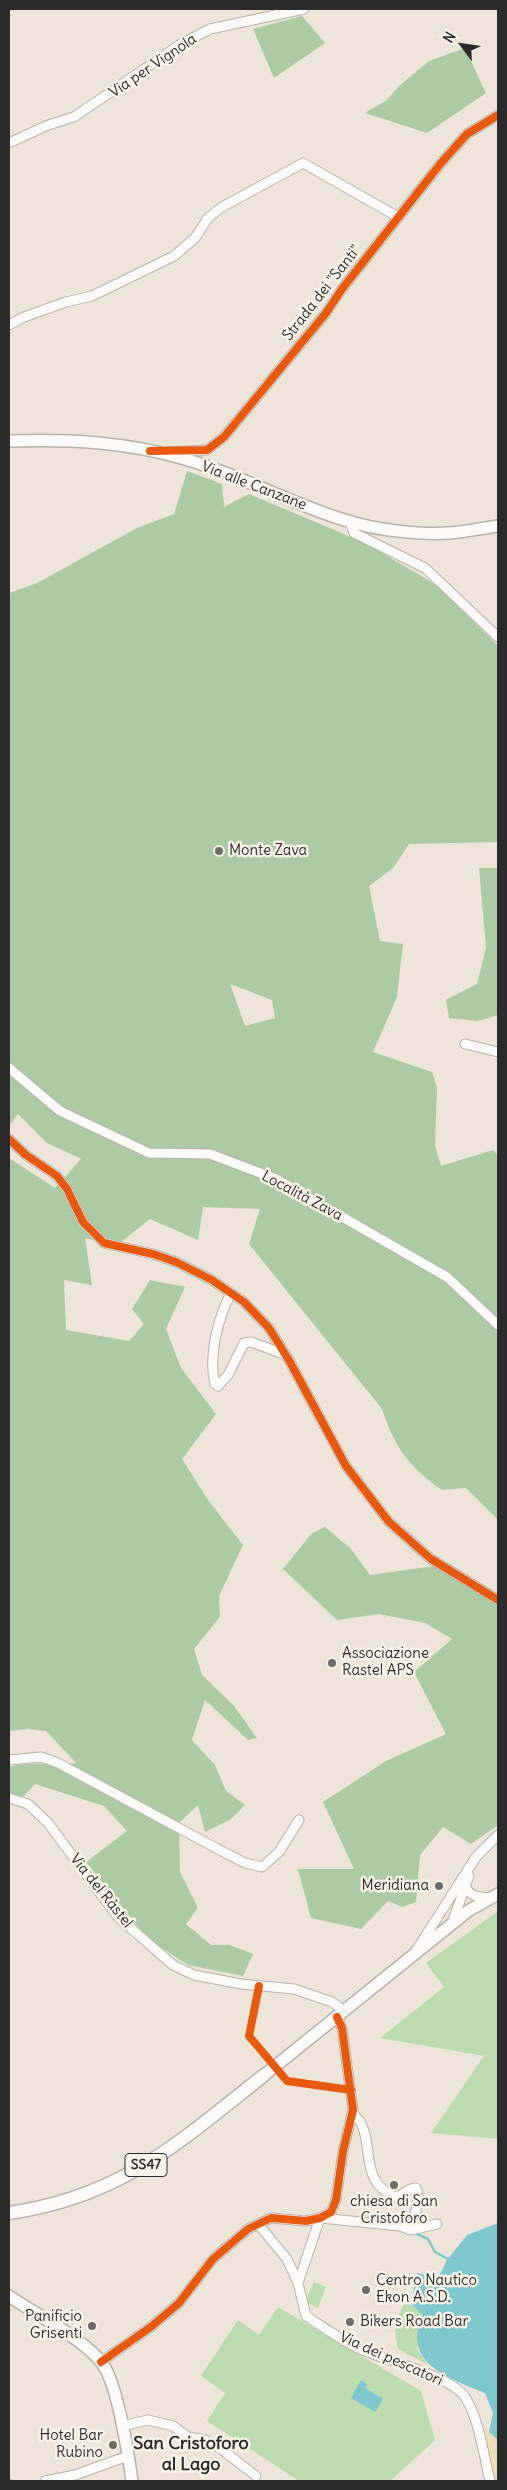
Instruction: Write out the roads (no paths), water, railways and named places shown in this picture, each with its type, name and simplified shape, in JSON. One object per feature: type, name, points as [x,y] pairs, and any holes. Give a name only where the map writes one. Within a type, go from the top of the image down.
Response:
[{"type":"highway","name":"SS47","points":[[9,2213],[35,2209],[87,2194],[137,2171],[183,2140],[263,2076]]},
{"type":"main road","name":"Via alle Canzane","points":[[9,441],[74,440],[114,444],[150,451],[186,460],[350,522],[391,530],[448,533],[498,526]]},
{"type":"main road","name":"SS47","points":[[263,2076],[452,1924],[494,1896]]},
{"type":"main road","points":[[9,2296],[82,2345],[101,2362],[108,2374],[122,2426],[132,2481]]},
{"type":"street","name":"Via per Vignola","points":[[9,143],[48,125],[74,117],[181,44],[210,28],[304,9]]},
{"type":"street","name":"Strada dei \"Santi\"","points":[[150,451],[206,450],[224,437],[326,313],[398,217],[467,134],[498,115]]},
{"type":"street","points":[[9,326],[24,317],[66,302],[92,296],[174,256],[195,238],[208,218],[222,207],[303,163],[398,217]]},
{"type":"street","points":[[350,522],[354,533],[425,568],[498,637]]},
{"type":"street","points":[[465,1044],[498,1052]]},
{"type":"street","name":"Località Zava","points":[[9,1068],[60,1111],[149,1153],[210,1154],[276,1179],[448,1277],[498,1326]]},
{"type":"street","points":[[9,1139],[26,1155],[57,1176],[67,1189],[83,1222],[104,1243],[153,1254],[176,1262],[212,1280],[244,1302],[269,1328],[286,1355],[346,1466],[389,1522],[431,1559],[498,1600]]},
{"type":"street","points":[[231,1293],[220,1323],[214,1352],[212,1374],[215,1384],[218,1386],[228,1375],[244,1343],[251,1342],[286,1355]]},
{"type":"street","points":[[9,1760],[40,1758],[58,1763],[245,1863],[262,1867],[280,1852],[299,1820]]},
{"type":"street","name":"Via del Ràstel","points":[[9,1798],[28,1804],[48,1823],[118,1916],[173,1965],[194,1975],[241,1984],[294,1989],[332,2002],[341,2014]]},
{"type":"street","points":[[412,1956],[476,1857],[498,1835]]},
{"type":"street","points":[[442,1909],[444,1921],[452,1924],[476,1857]]},
{"type":"street","points":[[465,1886],[470,1894],[494,1896]]},
{"type":"street","points":[[101,2362],[152,2326],[179,2303],[213,2259],[238,2236],[271,2218],[306,2221],[320,2218],[331,2212],[336,2200],[344,2151],[353,2114],[341,2014]]},
{"type":"street","points":[[353,2114],[357,2118],[363,2132],[373,2180],[384,2192],[395,2197],[411,2188],[416,2188],[418,2191],[419,2197],[411,2230]]},
{"type":"street","points":[[320,2218],[400,2227],[411,2230],[437,2224]]},
{"type":"street","points":[[298,2284],[320,2218]]},
{"type":"street","name":"Via dei pescatori","points":[[258,2224],[287,2258],[298,2284],[306,2316],[358,2348],[413,2367],[464,2395],[471,2408],[490,2481]]},
{"type":"street","points":[[122,2426],[148,2420],[172,2426],[188,2437],[205,2440],[256,2476]]},
{"type":"street","points":[[45,2481],[75,2475],[128,2456]]},
{"type":"water","points":[[498,2223],[498,2440],[489,2432],[493,2413],[485,2393],[444,2375],[432,2367],[423,2357],[418,2346],[418,2332],[423,2315],[412,2305],[412,2297],[417,2273],[438,2278],[447,2260],[467,2235]]},
{"type":"water","points":[[361,2380],[367,2384],[365,2388],[383,2399],[375,2412],[351,2398]]},
{"type":"waterway","points":[[415,2233],[428,2239],[435,2252],[448,2259]]},
{"type":"place","name":"Monte Zava","points":[[219,851]]},
{"type":"place","name":"Associazione Rastel APS","points":[[332,1663]]},
{"type":"place","name":"Meridiana","points":[[439,1886]]},
{"type":"place","name":"chiesa di San Cristoforo","points":[[394,2185]]},
{"type":"place","name":"Centro Nautico Ekon A.S.D.","points":[[366,2290]]},
{"type":"place","name":"Bikers Road Bar","points":[[350,2322]]},
{"type":"place","name":"Panificio Grisenti","points":[[92,2326]]},
{"type":"place","name":"Hotel Bar Rubino","points":[[113,2445]]},
{"type":"district","name":"San Cristoforo al Lago","points":[[191,2454]]}]
